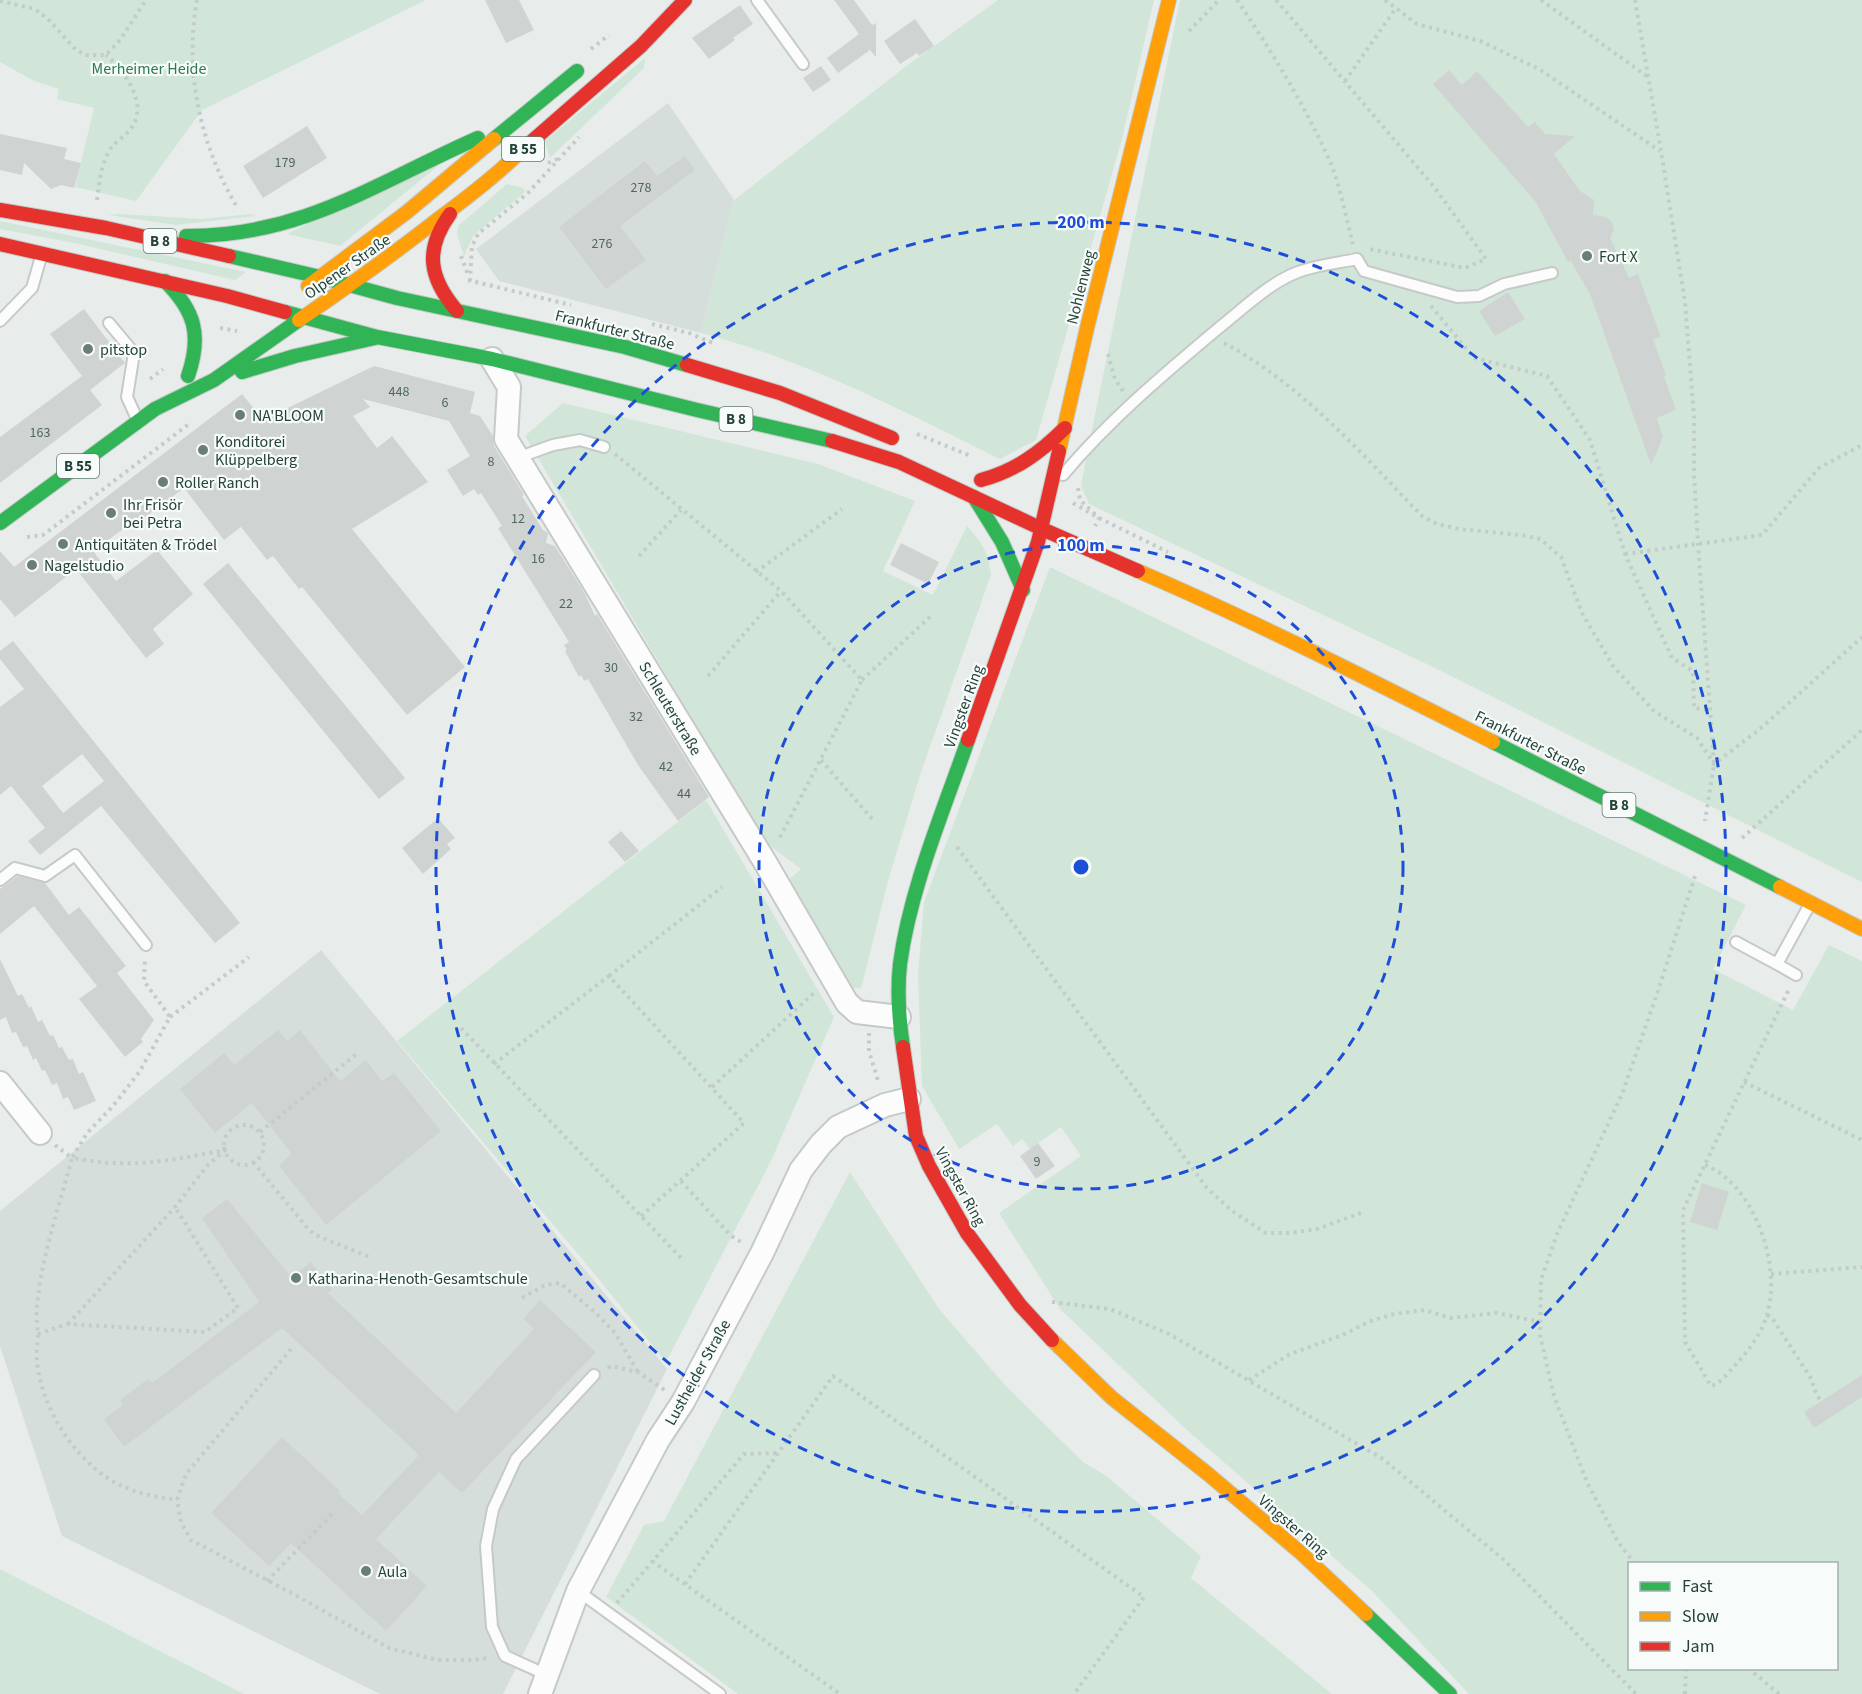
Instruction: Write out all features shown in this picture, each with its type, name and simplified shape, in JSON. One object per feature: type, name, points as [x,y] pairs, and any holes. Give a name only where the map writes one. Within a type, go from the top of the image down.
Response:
[{"type":"main road","points":[[656,12],[675,0]]},
{"type":"main road","name":"Olpener Straße","points":[[0,524],[155,409],[214,380],[456,206],[507,165],[640,46],[685,0]]},
{"type":"main road","name":"Nohlenweg","points":[[1045,512],[1087,328],[1169,0]]},
{"type":"main road","name":"Olpener Straße","points":[[320,277],[407,212],[591,60]]},
{"type":"main road","points":[[106,228],[194,236],[248,232],[272,227],[320,212],[354,198],[463,144],[514,123]]},
{"type":"main road","points":[[456,206],[435,238],[432,259],[437,284],[448,302],[457,311]]},
{"type":"main road","name":"Frankfurter Straße","points":[[0,210],[106,228],[350,284],[397,298],[625,346],[780,393],[906,444]]},
{"type":"main road","name":"Frankfurter Straße","points":[[0,244],[165,281],[377,337],[492,359],[697,410],[842,442],[898,462],[1042,529],[1183,590],[1375,682],[1862,929]]},
{"type":"main road","name":"B 55","points":[[261,321],[320,277]]},
{"type":"main road","points":[[165,281],[187,307],[192,323],[194,345],[192,365],[188,376]]},
{"type":"main road","points":[[214,380],[295,356],[377,337]]},
{"type":"main road","name":"B 55","points":[[155,409],[188,376],[207,362]]},
{"type":"main road","points":[[998,489],[976,478],[994,477],[1020,466],[1048,446],[1065,428]]},
{"type":"main road","points":[[974,497],[1001,537],[1017,570],[1023,590]]},
{"type":"main road","name":"Vingster Ring","points":[[1045,512],[1023,590],[939,822],[914,899],[900,965],[900,1017],[909,1099],[916,1136],[929,1166],[967,1233],[1020,1305],[1112,1398],[1208,1474],[1301,1553],[1450,1694]]},
{"type":"main road","name":"Frankfurter Straße","points":[[1108,542],[1183,590]]},
{"type":"street","name":"Schleuterstraße","points":[[492,359],[509,387],[506,439],[765,862],[847,1003],[857,1012],[900,1017]]},
{"type":"street","points":[[0,1083],[40,1133]]},
{"type":"street","name":"Lustheider Straße","points":[[543,1685],[578,1591],[657,1440],[683,1402],[762,1253],[801,1170],[820,1144],[838,1127],[885,1105],[909,1099]]},
{"type":"lane","points":[[757,0],[803,63]]},
{"type":"lane","points":[[0,321],[32,288],[42,254]]},
{"type":"lane","points":[[1051,490],[1083,451],[1160,377],[1253,300],[1292,275],[1357,259],[1364,271],[1457,297],[1479,296],[1504,284],[1552,273]]},
{"type":"lane","points":[[109,322],[134,353],[127,398],[138,422]]},
{"type":"lane","points":[[517,458],[553,445],[580,440],[604,447]]},
{"type":"lane","points":[[0,880],[15,868],[45,876],[75,855],[146,945]]},
{"type":"lane","points":[[1777,964],[1811,903]]},
{"type":"lane","points":[[1736,942],[1796,975]]},
{"type":"lane","points":[[543,1685],[504,1656],[492,1628],[486,1546],[493,1509],[516,1459],[594,1376]]},
{"type":"lane","points":[[578,1591],[720,1694]]},
{"type":"path","points":[[106,55],[120,40],[146,0]]},
{"type":"path","points":[[197,0],[192,28],[195,97],[211,154],[240,213]]},
{"type":"path","points":[[1237,0],[1302,108],[1332,166],[1357,259]]},
{"type":"path","points":[[1276,0],[1435,188],[1486,259],[1465,268],[1364,248]]},
{"type":"path","points":[[1385,0],[1417,24],[1480,41],[1539,69],[1661,152]]},
{"type":"path","points":[[1541,0],[1648,77]]},
{"type":"path","points":[[1634,1562],[1618,1542],[1587,1482],[1554,1396],[1540,1335],[1540,1322],[1541,1280],[1557,1234],[1622,1094],[1658,994],[1697,869],[1714,764],[1698,544],[1694,417],[1684,302],[1635,0]]},
{"type":"path","points":[[0,2],[35,9],[48,19],[76,50],[86,55],[106,55],[120,67],[129,82],[135,95],[137,111],[134,123],[129,132],[110,149],[99,180],[96,207]]},
{"type":"path","points":[[1346,81],[1396,8]]},
{"type":"path","points":[[470,280],[472,246],[478,234],[528,193],[557,159]]},
{"type":"path","points":[[1413,285],[1474,358],[1547,376],[1590,440],[1624,554],[1672,658],[1693,671],[1694,708],[1710,710]]},
{"type":"path","points":[[1210,336],[1251,357],[1292,388],[1422,516],[1437,524],[1459,529],[1540,539],[1561,557],[1582,614],[1613,666],[1654,711],[1696,738],[1714,764]]},
{"type":"path","points":[[127,398],[166,367]]},
{"type":"path","points":[[23,537],[43,535],[194,421]]},
{"type":"path","points":[[1624,554],[1762,535],[1819,468],[1862,445]]},
{"type":"path","points":[[604,447],[621,458],[781,591],[862,680]]},
{"type":"path","points":[[1078,485],[1080,500],[1099,518]]},
{"type":"path","points":[[756,572],[842,509]]},
{"type":"path","points":[[639,556],[681,510]]},
{"type":"path","points":[[708,676],[781,591]]},
{"type":"path","points":[[765,862],[862,680],[933,614]]},
{"type":"path","points":[[1714,764],[1760,729],[1862,637]]},
{"type":"path","points":[[1730,862],[1738,842],[1862,730]]},
{"type":"path","points":[[821,760],[873,820]]},
{"type":"path","points":[[939,822],[1207,1188],[1232,1211],[1266,1233],[1290,1233],[1317,1229],[1362,1213]]},
{"type":"path","points":[[494,1064],[722,887]]},
{"type":"path","points":[[146,945],[144,981],[170,1017]]},
{"type":"path","points":[[177,1500],[144,1494],[120,1486],[100,1474],[70,1442],[54,1416],[42,1388],[37,1361],[36,1307],[72,1158],[87,1133],[113,1106],[140,1071],[170,1017],[249,957]]},
{"type":"path","points":[[1705,1166],[1712,1168],[1727,1180],[1748,1205],[1766,1247],[1771,1274],[1771,1293],[1762,1327],[1742,1358],[1723,1378],[1711,1386],[1685,1341],[1683,1210],[1796,975]]},
{"type":"path","points":[[609,976],[744,1123],[640,1217]]},
{"type":"path","points":[[712,1088],[832,978]]},
{"type":"path","points":[[461,1028],[683,1260]]},
{"type":"path","points":[[260,1132],[359,1052]]},
{"type":"path","points":[[1744,1082],[1862,1140]]},
{"type":"path","points":[[239,1125],[247,1125],[260,1132],[264,1147],[262,1154],[253,1162],[242,1164],[234,1162],[225,1150],[224,1142],[227,1135],[239,1125]]},
{"type":"path","points":[[40,1133],[72,1158],[113,1163],[179,1159],[225,1150]]},
{"type":"path","points":[[68,1324],[175,1207],[208,1165],[225,1150]]},
{"type":"path","points":[[253,1162],[309,1230],[318,1236],[372,1258]]},
{"type":"path","points":[[681,1181],[731,1236],[762,1253]]},
{"type":"path","points":[[38,1334],[68,1324],[205,1332],[238,1308],[175,1207]]},
{"type":"path","points":[[1771,1274],[1862,1267]]},
{"type":"path","points":[[522,1298],[545,1285],[560,1283],[596,1313],[615,1333],[638,1372]]},
{"type":"path","points":[[1020,1305],[1033,1299],[1110,1309],[1169,1334],[1383,1458],[1504,1560],[1636,1694]]},
{"type":"path","points":[[1249,1380],[1290,1354],[1345,1334],[1368,1322],[1394,1314],[1425,1310],[1451,1318],[1497,1313],[1540,1322]]},
{"type":"path","points":[[1767,1315],[1772,1318],[1812,1380],[1820,1400]]},
{"type":"path","points":[[291,1348],[186,1474],[177,1500],[181,1522],[191,1540],[389,1648],[438,1660],[473,1660],[504,1656]]},
{"type":"path","points":[[594,1376],[611,1366],[638,1372],[683,1402]]},
{"type":"path","points":[[685,1584],[833,1376],[1144,1597],[1074,1694]]},
{"type":"path","points":[[608,1613],[744,1454],[778,1453]]},
{"type":"path","points":[[267,1581],[335,1511]]},
{"type":"path","points":[[652,1561],[840,1694]]},
{"type":"path","points":[[1685,1694],[1686,1670]]},
{"type":"path","points":[[1750,1670],[1779,1694]]},
{"type":"shaded area","points":[[668,103],[734,200],[701,333],[499,281],[476,249]]},
{"type":"shaded area","name":"Katharina-Henoth-Gesamtschule","points":[[321,950],[667,1369],[503,1694],[380,1694],[62,1536],[0,1346],[0,1211]]},
{"type":"green space","name":"Merheimer Heide","points":[[0,0],[426,0],[202,110],[136,201],[75,187],[94,108],[57,99],[59,89],[34,81],[0,62]]},
{"type":"green space","points":[[998,0],[1154,0],[1122,139],[1036,440],[1000,459],[854,388],[778,357],[701,333],[734,200],[905,67]]},
{"type":"green space","points":[[1180,0],[1862,0],[1862,882],[1435,668],[1089,504],[1081,486]]},
{"type":"green space","points":[[645,58],[644,68],[550,158],[545,141]]},
{"type":"green space","points":[[450,156],[340,246],[287,234]]},
{"type":"green space","points":[[507,184],[521,187],[526,191],[473,236],[464,256],[457,234],[458,226]]},
{"type":"green space","points":[[250,214],[256,216],[176,225],[108,215],[202,219]]},
{"type":"green space","points":[[0,221],[246,272],[235,280],[74,243],[0,229]]},
{"type":"green space","points":[[563,403],[818,464],[915,501],[883,571],[933,595],[967,526],[984,548],[989,560],[991,575],[921,772],[888,881],[861,989],[850,987],[783,885],[801,869],[765,842],[525,436]]},
{"type":"green space","points":[[1050,567],[1746,905],[1713,969],[1793,1010],[1829,945],[1862,961],[1862,1694],[1469,1694],[1372,1591],[1189,1432],[1060,1309],[999,1213],[1081,1156],[1061,1127],[1030,1149],[1022,1139],[1013,1146],[997,1124],[959,1149],[922,1086],[918,974],[924,902]]},
{"type":"green space","points":[[706,800],[834,1017],[771,1161],[666,1362],[583,1260],[397,1041]]},
{"type":"green space","points":[[850,1172],[939,1309],[1006,1386],[1083,1462],[1105,1475],[1201,1556],[1191,1578],[1332,1694],[738,1694],[606,1597],[644,1525],[664,1521]]},
{"type":"green space","points":[[0,1569],[244,1694],[0,1694]]},
{"type":"building","points":[[485,0],[519,0],[534,30],[506,43]]},
{"type":"building","points":[[834,0],[854,0],[872,25],[876,23],[876,57],[870,50],[838,73],[827,58],[859,34]]},
{"type":"building","points":[[740,5],[753,24],[709,59],[692,38]]},
{"type":"building","points":[[915,19],[934,46],[919,56],[917,53],[900,64],[884,41]]},
{"type":"building","points":[[821,66],[831,80],[813,92],[803,78]]},
{"type":"building","points":[[1449,70],[1462,85],[1477,71],[1528,127],[1535,122],[1545,134],[1575,136],[1554,154],[1580,191],[1594,200],[1593,215],[1606,217],[1612,222],[1614,230],[1610,238],[1629,278],[1638,274],[1661,337],[1653,339],[1676,410],[1657,418],[1663,437],[1651,465],[1590,294],[1570,260],[1568,262],[1535,201],[1433,84]]},
{"type":"building","points":[[307,126],[327,158],[263,198],[243,166]]},
{"type":"building","points":[[0,134],[67,148],[64,159],[81,163],[74,188],[61,185],[51,189],[24,163],[22,175],[0,170]]},
{"type":"building","points":[[685,156],[695,170],[620,226],[646,260],[606,289],[559,227],[645,161],[657,176]]},
{"type":"building","points":[[1508,292],[1525,319],[1495,336],[1479,311]]},
{"type":"building","points":[[84,309],[125,363],[90,390],[102,405],[0,483],[0,437],[82,376],[50,334]]},
{"type":"building","points":[[374,366],[475,392],[470,413],[480,416],[493,436],[494,446],[524,495],[522,496],[543,530],[548,533],[546,543],[555,546],[585,594],[595,616],[597,614],[709,797],[678,821],[638,765],[588,679],[584,681],[581,675],[579,677],[565,651],[567,650],[564,645],[569,642],[498,528],[502,526],[481,493],[478,495],[474,489],[463,496],[447,470],[470,456],[449,421],[363,399],[370,407],[353,416],[377,448],[392,436],[428,482],[352,529],[465,667],[407,715],[302,587],[299,589],[273,556],[267,560],[241,527],[224,540],[184,488],[136,524],[134,521],[93,551],[116,581],[157,550],[193,594],[153,629],[164,644],[146,658],[76,569],[15,617],[0,599],[0,551],[14,567],[242,394],[263,420]]},
{"type":"building","points":[[901,543],[939,562],[928,584],[890,565]]},
{"type":"building","points":[[228,563],[405,778],[379,799],[203,584]]},
{"type":"building","points":[[13,641],[240,923],[215,943],[101,806],[40,855],[28,841],[45,828],[11,786],[0,795],[0,707],[24,689],[0,659],[0,651]],"holes":[[[82,754],[104,781],[63,813],[42,786]]]},
{"type":"building","points":[[438,818],[455,838],[447,844],[451,849],[423,874],[402,848]]},
{"type":"building","points":[[621,831],[639,851],[625,862],[608,842]]},
{"type":"building","points":[[17,876],[45,883],[69,915],[79,907],[126,966],[117,973],[154,1020],[141,1039],[143,1042],[125,1057],[79,999],[97,986],[34,906],[0,934],[0,889]]},
{"type":"building","points":[[0,959],[18,996],[22,994],[29,1008],[31,1006],[38,1022],[42,1020],[59,1048],[62,1047],[69,1060],[73,1059],[79,1074],[83,1072],[96,1101],[74,1110],[68,1097],[63,1099],[57,1083],[52,1085],[36,1058],[33,1060],[27,1046],[23,1047],[16,1032],[12,1033],[6,1017],[0,1020]]},
{"type":"building","points":[[278,1030],[287,1041],[300,1030],[340,1081],[366,1060],[382,1081],[394,1073],[441,1131],[326,1225],[279,1166],[291,1153],[252,1103],[215,1133],[180,1089],[224,1053],[234,1065]]},
{"type":"building","points":[[1038,1143],[1055,1166],[1036,1179],[1020,1156]]},
{"type":"building","points":[[1702,1183],[1729,1192],[1717,1230],[1690,1222]]},
{"type":"building","points":[[227,1199],[291,1277],[311,1262],[332,1290],[328,1293],[456,1413],[534,1329],[523,1319],[540,1300],[596,1352],[462,1493],[439,1472],[376,1539],[427,1586],[386,1631],[291,1543],[269,1566],[211,1513],[282,1437],[340,1491],[338,1493],[362,1515],[419,1455],[282,1328],[124,1447],[104,1419],[123,1405],[120,1400],[148,1379],[152,1383],[259,1302],[202,1218]]},
{"type":"building","points":[[1862,1375],[1862,1397],[1814,1428],[1804,1412]]},
{"type":"traffic: fast","points":[[494,139],[577,71]]},
{"type":"traffic: fast","points":[[186,236],[227,234],[303,217],[372,189],[478,138]]},
{"type":"traffic: fast","points":[[229,256],[397,298],[625,347],[687,365]]},
{"type":"traffic: fast","points":[[165,281],[183,303],[193,324],[195,348],[188,376]]},
{"type":"traffic: fast","points":[[285,312],[377,337],[492,359],[832,441]]},
{"type":"traffic: fast","points":[[0,523],[155,409],[214,380],[299,320]]},
{"type":"traffic: fast","points":[[242,372],[295,356],[375,338]]},
{"type":"traffic: fast","points":[[974,497],[1002,542],[1023,590]]},
{"type":"traffic: fast","points":[[903,1047],[900,1016],[900,964],[911,907],[928,851],[968,740]]},
{"type":"traffic: fast","points":[[1493,742],[1780,887]]},
{"type":"traffic: fast","points":[[1366,1614],[1450,1694]]},
{"type":"traffic: slow","points":[[1059,451],[1087,328],[1169,0]]},
{"type":"traffic: slow","points":[[308,286],[407,212],[494,139]]},
{"type":"traffic: slow","points":[[299,320],[459,203],[523,149]]},
{"type":"traffic: slow","points":[[1138,571],[1273,632],[1493,742]]},
{"type":"traffic: slow","points":[[1780,887],[1862,929]]},
{"type":"traffic: slow","points":[[1052,1340],[1112,1398],[1208,1474],[1301,1553],[1366,1614]]},
{"type":"traffic: jam","points":[[523,149],[641,46],[685,0]]},
{"type":"traffic: jam","points":[[0,210],[106,228],[229,256]]},
{"type":"traffic: jam","points":[[450,214],[436,240],[433,264],[440,287],[457,311]]},
{"type":"traffic: jam","points":[[0,244],[227,296],[285,312]]},
{"type":"traffic: jam","points":[[687,365],[780,393],[892,438]]},
{"type":"traffic: jam","points":[[981,480],[1005,472],[1026,460],[1065,428]]},
{"type":"traffic: jam","points":[[832,441],[899,462],[1138,571]]},
{"type":"traffic: jam","points":[[968,740],[1038,542],[1059,451]]},
{"type":"traffic: jam","points":[[903,1047],[916,1136],[929,1166],[967,1233],[1020,1305],[1052,1340]]},
{"type":"place","name":"Fort X","points":[[1587,256]]},
{"type":"place","name":"pitstop","points":[[88,349]]},
{"type":"place","name":"NA'BLOOM","points":[[240,415]]},
{"type":"place","name":"Konditorei Klüppelberg","points":[[203,450]]},
{"type":"place","name":"Roller Ranch","points":[[163,482]]},
{"type":"place","name":"Ihr Frisör bei Petra","points":[[111,513]]},
{"type":"place","name":"Antiquitäten & Trödel","points":[[63,544]]},
{"type":"place","name":"Nagelstudio","points":[[32,565]]},
{"type":"place","name":"Katharina-Henoth-Gesamtschule","points":[[296,1278]]},
{"type":"place","name":"Aula","points":[[366,1571]]}]
